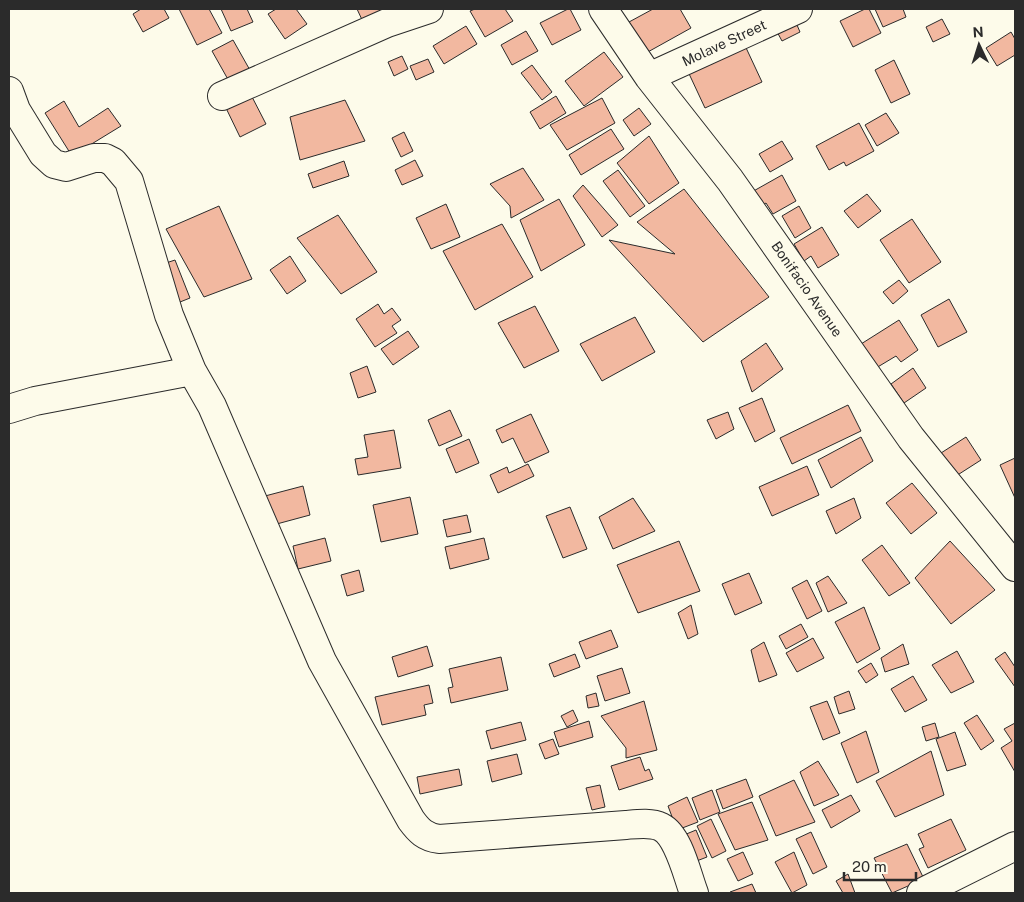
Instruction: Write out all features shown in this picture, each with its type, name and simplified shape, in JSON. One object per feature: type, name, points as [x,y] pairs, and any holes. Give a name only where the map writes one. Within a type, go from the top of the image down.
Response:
[{"type":"street","points":[[222,96],[387,22],[429,9]]},
{"type":"street","name":"Bonifacio Avenue","points":[[603,9],[649,77],[730,180],[911,438],[1015,567]]},
{"type":"street","name":"Molave Street","points":[[649,77],[798,9]]},
{"type":"street","points":[[9,91],[16,110],[43,154],[54,164],[66,167],[94,158],[105,158],[113,162],[130,181],[169,315],[192,371],[212,406],[322,661],[419,831],[429,838],[440,839],[626,825],[645,824],[661,827],[674,838],[694,893]]},
{"type":"street","points":[[9,409],[35,401],[192,371]]},
{"type":"street","points":[[921,893],[1015,846]]},
{"type":"building","points":[[141,9],[164,9],[169,18],[143,32],[133,14]]},
{"type":"building","points":[[179,9],[209,9],[222,33],[197,45]]},
{"type":"building","points":[[221,9],[247,9],[253,22],[231,31]]},
{"type":"building","points":[[276,9],[296,9],[307,24],[285,39],[268,14]]},
{"type":"building","points":[[357,9],[397,9],[364,24]]},
{"type":"building","points":[[475,9],[505,9],[513,21],[485,37],[470,11]]},
{"type":"building","points":[[570,9],[581,30],[552,45],[540,23]]},
{"type":"building","points":[[653,9],[680,9],[691,28],[646,53],[629,22]]},
{"type":"building","points":[[865,9],[869,9],[881,33],[853,47],[840,21]]},
{"type":"building","points":[[875,9],[903,9],[906,17],[883,27]]},
{"type":"building","points":[[794,18],[800,32],[782,41],[775,28]]},
{"type":"building","points":[[942,19],[950,34],[933,42],[926,27]]},
{"type":"building","points":[[466,26],[477,44],[444,64],[433,46]]},
{"type":"building","points":[[526,31],[538,51],[512,65],[501,45]]},
{"type":"building","points":[[1011,32],[1015,39],[1015,55],[997,66],[986,48]]},
{"type":"building","points":[[741,37],[762,82],[705,108],[684,63]]},
{"type":"building","points":[[233,40],[251,72],[230,83],[212,51]]},
{"type":"building","points":[[604,52],[623,77],[584,106],[565,81]]},
{"type":"building","points":[[402,56],[408,69],[394,76],[388,62]]},
{"type":"building","points":[[428,59],[434,72],[416,80],[410,66]]},
{"type":"building","points":[[894,60],[910,94],[891,103],[875,70]]},
{"type":"building","points":[[532,65],[552,92],[542,100],[521,73]]},
{"type":"building","points":[[250,93],[266,124],[240,137],[225,106]]},
{"type":"building","points":[[556,96],[566,113],[540,129],[530,112]]},
{"type":"building","points":[[602,98],[615,123],[567,150],[550,125]]},
{"type":"building","points":[[345,100],[365,141],[300,160],[290,117]]},
{"type":"building","points":[[64,101],[79,127],[108,108],[121,126],[72,156],[45,113]]},
{"type":"building","points":[[639,108],[651,124],[634,136],[623,120]]},
{"type":"building","points":[[886,113],[899,133],[877,146],[865,125]]},
{"type":"building","points":[[859,123],[874,151],[846,166],[844,162],[829,170],[816,146]]},
{"type":"building","points":[[611,129],[624,149],[581,175],[569,155]]},
{"type":"building","points":[[404,132],[413,151],[401,157],[392,138]]},
{"type":"building","points":[[649,136],[679,183],[649,204],[617,163]]},
{"type":"building","points":[[782,141],[793,159],[770,172],[759,154]]},
{"type":"building","points":[[415,160],[423,176],[402,185],[395,170]]},
{"type":"building","points":[[344,161],[349,176],[313,188],[308,174]]},
{"type":"building","points":[[523,168],[544,200],[511,218],[510,206],[490,184]]},
{"type":"building","points":[[618,170],[645,206],[630,217],[603,181]]},
{"type":"building","points":[[782,175],[796,201],[773,214],[766,203],[758,208],[750,193]]},
{"type":"building","points":[[583,185],[618,225],[602,237],[573,196]]},
{"type":"building","points":[[684,189],[769,297],[703,342],[609,240],[675,254],[637,222]]},
{"type":"building","points":[[867,194],[881,211],[858,228],[844,211]]},
{"type":"building","points":[[559,199],[585,245],[541,271],[520,220]]},
{"type":"building","points":[[446,204],[460,237],[431,249],[416,218]]},
{"type":"building","points":[[219,206],[252,279],[204,297],[166,229]]},
{"type":"building","points":[[799,206],[811,228],[795,238],[782,216]]},
{"type":"building","points":[[338,215],[377,272],[341,294],[297,238]]},
{"type":"building","points":[[912,219],[941,262],[909,283],[880,240]]},
{"type":"building","points":[[502,224],[533,277],[475,310],[443,251]]},
{"type":"building","points":[[822,227],[839,255],[818,268],[811,256],[804,261],[794,244]]},
{"type":"building","points":[[290,256],[306,281],[287,294],[270,270]]},
{"type":"building","points":[[175,260],[190,298],[175,304],[160,265]]},
{"type":"building","points":[[899,280],[908,291],[893,304],[883,292]]},
{"type":"building","points":[[949,299],[967,332],[938,347],[921,315]]},
{"type":"building","points":[[378,304],[384,314],[392,308],[401,320],[392,326],[397,333],[375,347],[356,319]]},
{"type":"building","points":[[535,306],[559,351],[524,368],[498,323]]},
{"type":"building","points":[[635,317],[655,352],[602,381],[580,344]]},
{"type":"building","points":[[899,320],[918,350],[901,362],[896,356],[876,368],[861,344]]},
{"type":"building","points":[[408,331],[419,347],[393,365],[381,349]]},
{"type":"building","points":[[766,343],[783,369],[752,392],[741,361]]},
{"type":"building","points":[[367,366],[376,392],[358,398],[350,373]]},
{"type":"building","points":[[913,368],[926,388],[904,403],[891,384]]},
{"type":"building","points":[[762,398],[775,431],[755,442],[739,408]]},
{"type":"building","points":[[848,405],[861,431],[792,464],[780,438]]},
{"type":"building","points":[[450,410],[462,436],[439,446],[428,420]]},
{"type":"building","points":[[728,412],[734,429],[716,439],[707,420]]},
{"type":"building","points":[[531,414],[549,452],[525,463],[513,438],[502,443],[496,430]]},
{"type":"building","points":[[394,430],[401,468],[358,475],[355,459],[368,457],[364,435]]},
{"type":"building","points":[[861,437],[873,461],[831,488],[818,460]]},
{"type":"building","points":[[966,437],[981,460],[956,476],[941,453]]},
{"type":"building","points":[[469,439],[479,463],[456,473],[446,449]]},
{"type":"building","points":[[1015,458],[1015,498],[1000,465]]},
{"type":"building","points":[[528,464],[534,476],[498,493],[490,475],[507,467],[509,473]]},
{"type":"building","points":[[807,466],[819,495],[772,516],[759,487]]},
{"type":"building","points":[[912,483],[937,513],[911,534],[886,503]]},
{"type":"building","points":[[303,486],[310,515],[273,525],[265,496]]},
{"type":"building","points":[[410,497],[418,534],[381,542],[373,505]]},
{"type":"building","points":[[633,498],[655,531],[613,549],[599,517]]},
{"type":"building","points":[[854,498],[861,518],[836,534],[826,511]]},
{"type":"building","points":[[570,507],[587,549],[563,558],[546,516]]},
{"type":"building","points":[[467,515],[471,532],[447,537],[443,520]]},
{"type":"building","points":[[325,538],[331,561],[298,569],[293,546]]},
{"type":"building","points":[[484,538],[489,559],[450,569],[445,547]]},
{"type":"building","points":[[679,541],[700,591],[638,613],[617,565]]},
{"type":"building","points":[[950,541],[995,590],[951,624],[915,578]]},
{"type":"building","points":[[882,545],[910,583],[889,596],[862,560]]},
{"type":"building","points":[[359,570],[364,591],[347,596],[341,575]]},
{"type":"building","points":[[749,573],[762,603],[735,615],[722,584]]},
{"type":"building","points":[[828,576],[847,603],[828,612],[816,583]]},
{"type":"building","points":[[807,580],[822,611],[807,619],[792,588]]},
{"type":"building","points":[[691,605],[698,634],[688,639],[678,613]]},
{"type":"building","points":[[864,607],[880,649],[857,663],[835,622]]},
{"type":"building","points":[[801,624],[808,637],[786,649],[779,636]]},
{"type":"building","points":[[611,630],[618,647],[586,659],[579,642]]},
{"type":"building","points":[[813,638],[824,658],[797,672],[786,653]]},
{"type":"building","points":[[764,642],[777,675],[759,682],[751,650]]},
{"type":"building","points":[[903,644],[909,664],[885,672],[881,658]]},
{"type":"building","points":[[427,646],[433,666],[398,677],[392,657]]},
{"type":"building","points":[[957,651],[974,682],[951,693],[932,665]]},
{"type":"building","points":[[1005,652],[1015,667],[1015,687],[995,659]]},
{"type":"building","points":[[575,654],[580,667],[554,677],[549,664]]},
{"type":"building","points":[[501,657],[508,690],[451,703],[448,688],[453,687],[449,669]]},
{"type":"building","points":[[871,663],[878,675],[866,683],[858,671]]},
{"type":"building","points":[[622,668],[630,693],[605,701],[597,676]]},
{"type":"building","points":[[913,676],[927,700],[905,712],[891,689]]},
{"type":"building","points":[[429,685],[433,703],[424,705],[426,715],[382,725],[375,697]]},
{"type":"building","points":[[849,691],[855,709],[839,714],[834,697]]},
{"type":"building","points":[[596,693],[599,706],[588,708],[586,696]]},
{"type":"building","points":[[644,701],[657,750],[626,758],[626,748],[601,716]]},
{"type":"building","points":[[827,701],[840,733],[823,740],[810,707]]},
{"type":"building","points":[[573,710],[578,721],[567,727],[561,716]]},
{"type":"building","points":[[977,715],[994,741],[981,750],[964,723]]},
{"type":"building","points":[[589,721],[593,737],[559,747],[554,732]]},
{"type":"building","points":[[521,722],[526,740],[491,749],[486,731]]},
{"type":"building","points":[[935,723],[939,737],[926,741],[922,727]]},
{"type":"building","points":[[1015,723],[1015,772],[1001,748],[1012,741],[1004,729]]},
{"type":"building","points":[[866,731],[879,772],[857,783],[841,743]]},
{"type":"building","points":[[955,732],[966,765],[947,771],[936,739]]},
{"type":"building","points":[[553,739],[559,754],[545,759],[539,744]]},
{"type":"building","points":[[931,751],[944,795],[895,817],[876,781]]},
{"type":"building","points":[[517,754],[522,774],[492,782],[487,761]]},
{"type":"building","points":[[640,757],[645,771],[649,769],[653,779],[619,790],[611,766]]},
{"type":"building","points":[[818,761],[839,795],[814,806],[800,772]]},
{"type":"building","points":[[459,769],[462,785],[420,794],[417,777]]},
{"type":"building","points":[[746,779],[753,797],[723,809],[716,790]]},
{"type":"building","points":[[794,780],[815,822],[776,836],[759,796]]},
{"type":"building","points":[[600,785],[605,807],[592,810],[586,788]]},
{"type":"building","points":[[712,790],[720,812],[700,820],[692,798]]},
{"type":"building","points":[[851,795],[860,811],[831,828],[822,810]]},
{"type":"building","points":[[687,797],[698,822],[677,830],[668,806]]},
{"type":"building","points":[[752,802],[768,840],[735,850],[718,814]]},
{"type":"building","points":[[711,819],[726,851],[712,858],[697,826]]},
{"type":"building","points":[[951,819],[966,850],[928,868],[919,849],[924,847],[918,834]]},
{"type":"building","points":[[696,830],[707,857],[694,862],[684,835]]},
{"type":"building","points":[[811,832],[827,867],[813,874],[796,839]]},
{"type":"building","points":[[907,844],[924,879],[892,893],[874,858]]},
{"type":"building","points":[[743,852],[753,874],[738,881],[727,859]]},
{"type":"building","points":[[794,852],[807,885],[792,893],[775,862]]},
{"type":"building","points":[[848,874],[855,893],[843,893],[836,881]]},
{"type":"building","points":[[752,884],[756,893],[730,892]]}]
